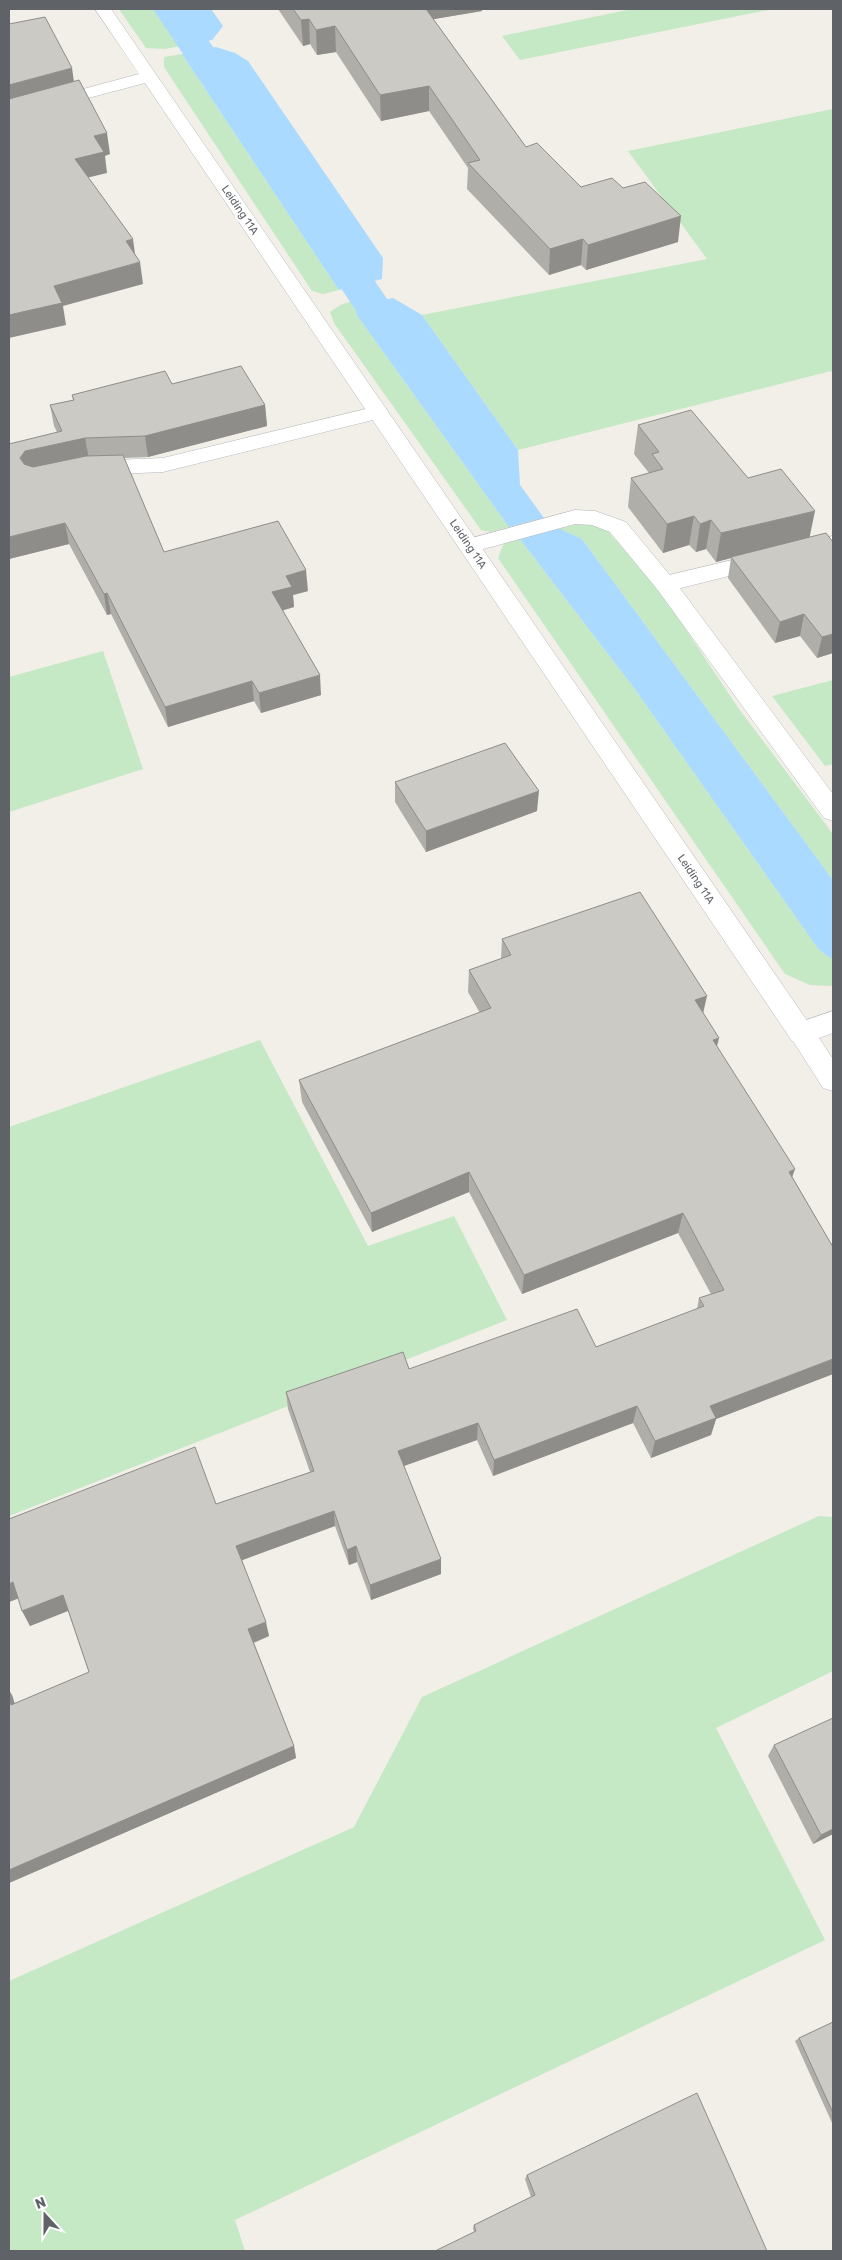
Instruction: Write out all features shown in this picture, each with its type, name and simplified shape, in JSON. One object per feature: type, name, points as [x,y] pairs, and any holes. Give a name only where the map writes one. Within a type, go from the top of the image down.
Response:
[{"type":"street","name":"Leiding 11A","points":[[103,9],[378,412],[480,543],[833,1080]]},
{"type":"street","points":[[9,114],[148,77]]},
{"type":"street","points":[[72,472],[89,468],[163,464],[378,412]]},
{"type":"street","points":[[480,543],[574,517],[595,518],[618,527],[665,584],[833,812]]},
{"type":"street","points":[[665,584],[833,543]]},
{"type":"street","points":[[801,1033],[833,1022]]},
{"type":"green space","points":[[119,9],[157,9],[180,46],[165,49],[146,48]]},
{"type":"green space","points":[[632,9],[773,9],[520,60],[502,36]]},
{"type":"green space","points":[[182,54],[339,290],[323,294],[312,291],[164,67],[164,57]]},
{"type":"green space","points":[[833,109],[833,374],[831,371],[518,450],[422,315],[707,259],[628,151]]},
{"type":"green space","points":[[358,300],[356,314],[509,527],[490,532],[481,530],[334,323],[330,312],[342,304]]},
{"type":"green space","points":[[580,524],[604,527],[658,588],[739,709],[833,834],[833,880],[582,539],[558,528]]},
{"type":"green space","points":[[519,538],[634,688],[819,950],[833,960],[833,986],[810,985],[785,974],[498,558],[504,543]]},
{"type":"green space","points":[[103,651],[143,769],[9,812],[9,677]]},
{"type":"green space","points":[[833,680],[833,764],[825,766],[772,696]]},
{"type":"green space","points":[[260,1040],[368,1246],[454,1216],[507,1320],[9,1516],[9,1127]]},
{"type":"green space","points":[[819,1516],[833,1517],[833,1671],[716,1728],[825,1940],[235,2220],[245,2251],[9,2251],[9,1981],[354,1827],[422,1697]]},
{"type":"water","points":[[157,9],[211,9],[223,26],[212,40],[180,46]]},
{"type":"water","points":[[216,47],[235,53],[248,61],[383,258],[382,279],[339,290],[182,54]]},
{"type":"water","points":[[376,295],[383,300],[393,298],[422,315],[518,450],[520,485],[544,518],[509,527],[356,314],[358,300]]},
{"type":"water","points":[[558,528],[582,539],[833,880],[833,960],[819,950],[634,688],[519,538]]},
{"type":"building","points":[[293,9],[426,9],[526,147],[537,143],[581,187],[612,178],[623,188],[645,182],[681,216],[588,245],[583,239],[550,249],[468,163],[480,160],[429,86],[380,95],[335,26],[316,30],[309,19],[301,20]]},
{"type":"building","points":[[45,17],[72,68],[9,85],[9,24]]},
{"type":"building","points":[[79,80],[107,133],[94,136],[104,152],[75,159],[133,239],[126,241],[140,262],[54,286],[62,303],[9,315],[9,99]]},
{"type":"building","points":[[241,366],[265,405],[145,436],[85,438],[25,451],[20,458],[24,464],[33,467],[86,456],[123,455],[164,552],[278,521],[306,570],[286,576],[292,587],[272,592],[320,675],[259,693],[252,681],[165,707],[107,593],[104,594],[65,523],[9,537],[9,444],[62,431],[50,405],[74,400],[72,395],[165,371],[172,384]]},
{"type":"building","points":[[691,410],[748,478],[781,469],[815,511],[721,533],[711,520],[700,524],[694,516],[667,524],[631,478],[663,469],[652,454],[659,452],[638,425]]},
{"type":"building","points":[[826,533],[833,542],[833,634],[822,637],[804,614],[780,622],[731,557]]},
{"type":"building","points":[[505,743],[539,791],[426,831],[395,782]]},
{"type":"building","points":[[640,892],[707,996],[695,1000],[719,1038],[713,1040],[795,1169],[789,1172],[833,1247],[833,1359],[710,1406],[716,1418],[655,1441],[637,1406],[494,1460],[478,1423],[398,1451],[441,1559],[370,1585],[356,1546],[347,1550],[334,1511],[236,1546],[266,1622],[248,1629],[294,1746],[9,1870],[9,1699],[11,1705],[89,1672],[63,1595],[22,1611],[13,1582],[9,1584],[9,1519],[195,1447],[216,1504],[314,1471],[286,1392],[403,1352],[409,1369],[577,1309],[596,1347],[704,1306],[699,1298],[724,1290],[683,1213],[524,1275],[469,1172],[371,1213],[299,1080],[491,1008],[469,970],[511,955],[502,939]]},
{"type":"building","points":[[833,1718],[833,1829],[821,1835],[774,1745]]},
{"type":"building","points":[[833,2022],[833,2113],[799,2038]]},
{"type":"building","points":[[697,2093],[767,2251],[435,2251],[476,2231],[474,2225],[535,2195],[527,2175]]},
{"type":"waterway","points":[[170,9],[242,115]]},
{"type":"waterway","points":[[314,220],[371,304],[412,359]]}]
